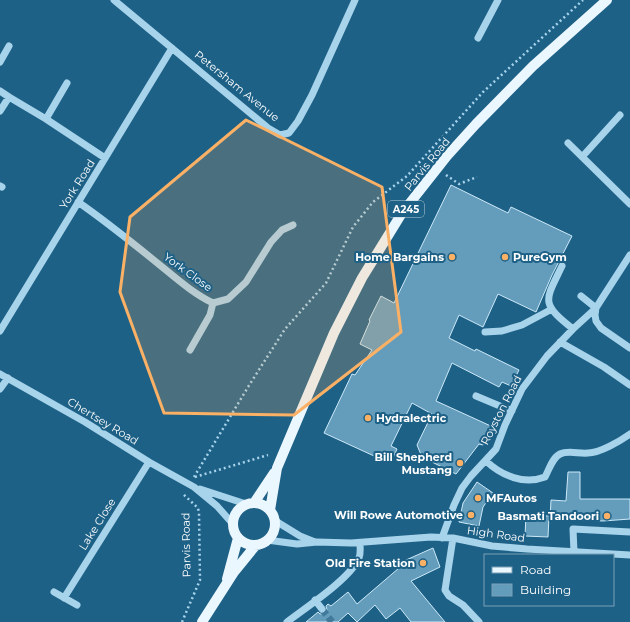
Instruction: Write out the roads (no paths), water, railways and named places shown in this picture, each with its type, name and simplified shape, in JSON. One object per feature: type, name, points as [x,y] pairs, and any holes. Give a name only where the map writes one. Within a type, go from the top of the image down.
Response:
[{"type":"main road","name":"Parvis Road","points":[[250,503],[277,468],[334,333],[362,278],[402,213],[437,169],[476,124],[533,66],[607,0]]},
{"type":"main road","name":"Parvis Road","points":[[272,515],[277,468]]},
{"type":"main road","points":[[202,622],[246,557],[256,545],[267,540],[274,531],[272,515],[260,504],[250,503],[236,512],[232,523],[235,534],[238,538],[243,542],[256,545]]},
{"type":"main road","points":[[226,585],[238,538]]},
{"type":"street","name":"Petersham Avenue","points":[[114,0],[268,128],[280,135],[289,133],[298,121],[312,95],[355,0]]},
{"type":"street","points":[[478,38],[498,0]]},
{"type":"street","points":[[0,62],[9,46]]},
{"type":"street","name":"York Road","points":[[0,331],[172,48]]},
{"type":"street","points":[[46,119],[67,83]]},
{"type":"street","points":[[0,91],[105,158]]},
{"type":"street","points":[[0,111],[9,98]]},
{"type":"street","points":[[582,157],[620,115]]},
{"type":"street","points":[[568,143],[630,204]]},
{"type":"street","name":"York Close","points":[[78,202],[185,285],[204,299],[213,303],[228,299],[246,282],[271,242],[282,230],[293,225]]},
{"type":"street","points":[[630,255],[596,308],[596,321],[601,328],[630,348]]},
{"type":"street","points":[[562,266],[549,296],[549,306],[573,328]]},
{"type":"street","points":[[581,296],[596,308]]},
{"type":"street","points":[[190,350],[210,315],[213,303]]},
{"type":"street","name":"Royston Road","points":[[442,538],[462,488],[496,449],[526,382],[547,356],[573,328],[596,308]]},
{"type":"street","points":[[485,332],[502,331],[522,325],[552,309]]},
{"type":"street","points":[[560,342],[604,367],[630,385]]},
{"type":"street","name":"Chertsey Road","points":[[0,374],[85,422],[149,462],[194,487],[217,506],[232,523]]},
{"type":"street","points":[[0,389],[8,378]]},
{"type":"street","points":[[476,396],[512,411]]},
{"type":"street","points":[[486,461],[495,469],[520,480],[536,481],[545,477],[552,461],[560,454],[590,453],[630,434]]},
{"type":"street","name":"Lake Close","points":[[64,598],[149,462]]},
{"type":"street","name":"Chertsey Road","points":[[194,487],[250,503]]},
{"type":"street","name":"High Road","points":[[272,515],[300,536],[317,542]]},
{"type":"street","points":[[574,552],[573,529],[630,532]]},
{"type":"street","name":"High Road","points":[[267,540],[297,544],[317,542],[360,543],[417,537],[453,538],[492,546],[611,554]]},
{"type":"street","points":[[453,538],[445,590],[449,596],[463,606],[479,622]]},
{"type":"street","points":[[286,622],[343,579],[352,570],[359,558],[360,543]]},
{"type":"street","name":"High Road","points":[[614,554],[630,555]]},
{"type":"street","points":[[54,592],[77,605]]},
{"type":"street","points":[[315,600],[322,609]]},
{"type":"tunnel","points":[[322,609],[332,622]]},
{"type":"place","name":"Home Bargains","points":[[452,257]]},
{"type":"place","name":"PureGym","points":[[505,257]]},
{"type":"place","name":"Hydralectric","points":[[368,418]]},
{"type":"place","name":"Bill Shepherd Mustang","points":[[460,463]]},
{"type":"place","name":"MFAutos","points":[[478,498]]},
{"type":"place","name":"Will Rowe Automotive","points":[[471,515]]},
{"type":"place","name":"Basmati Tandoori","points":[[607,516]]},
{"type":"place","name":"Old Fire Station","points":[[423,563]]}]
